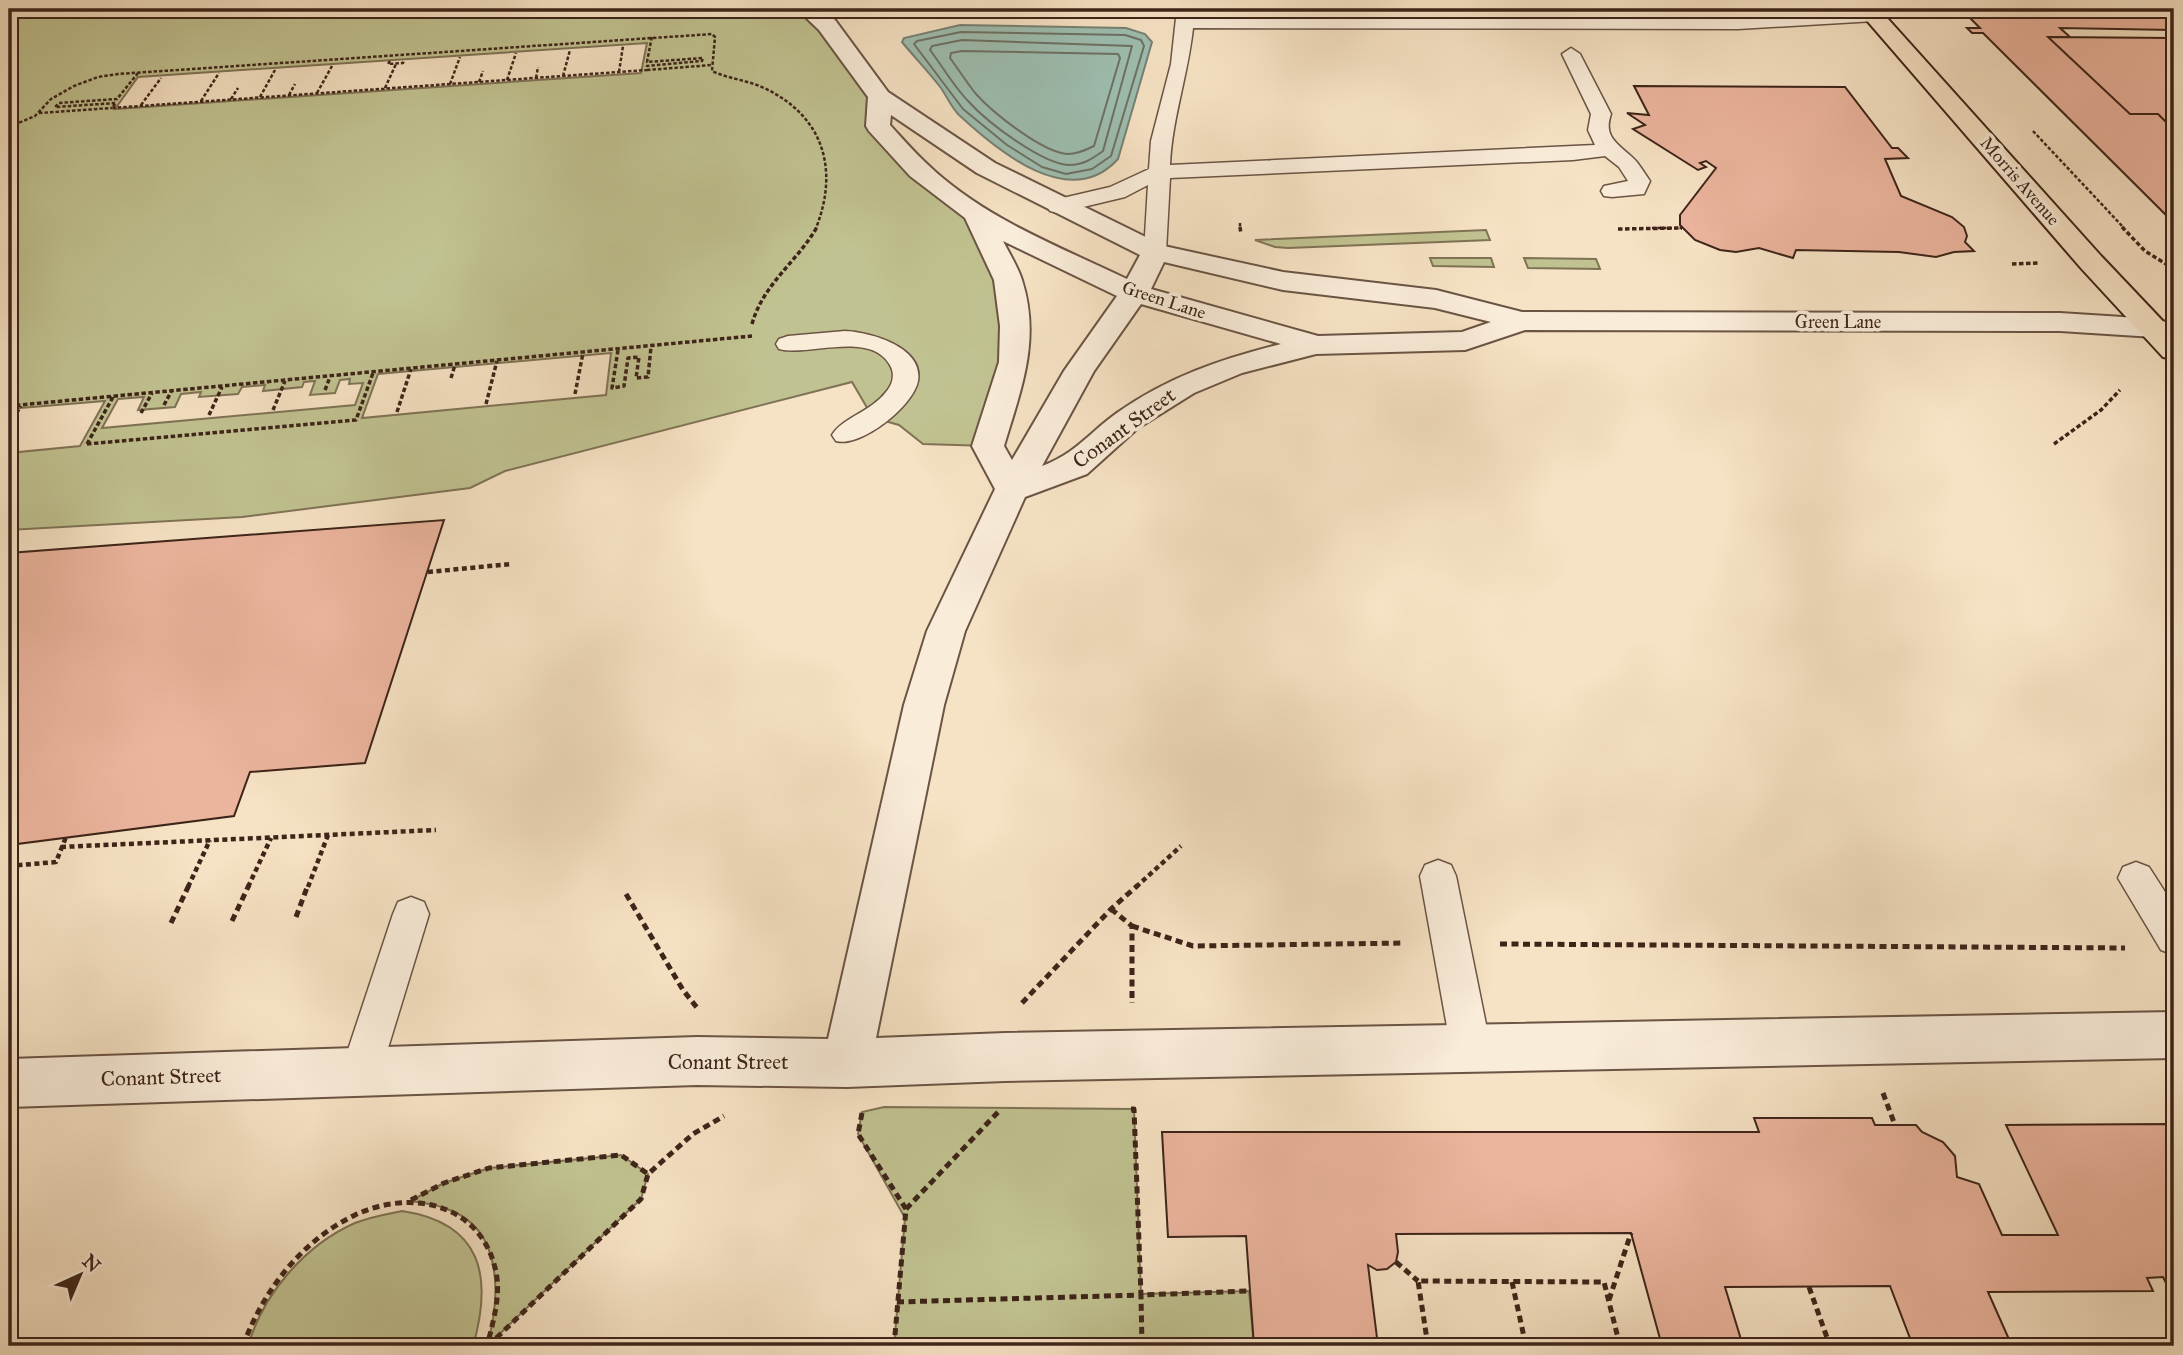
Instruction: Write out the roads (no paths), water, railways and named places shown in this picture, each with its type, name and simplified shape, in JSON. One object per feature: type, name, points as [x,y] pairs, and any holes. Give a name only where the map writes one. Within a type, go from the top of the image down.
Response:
[{"type":"main road","name":"Morris Avenue","points":[[1872,13],[2091,262],[2169,334]]},
{"type":"street","name":"Green Lane","points":[[808,9],[827,25],[880,97],[986,168],[1155,252],[1283,281],[1436,299],[1522,321],[2060,322],[2169,334]]},
{"type":"street","name":"Green Lane","points":[[880,97],[878,126],[919,171],[976,214],[1008,233],[1135,293],[1317,345],[1465,341],[1522,321]]},
{"type":"street","points":[[976,214],[1008,280],[1015,326],[1014,362],[988,446],[1012,489]]},
{"type":"street","name":"Conant Street","points":[[9,1083],[697,1061],[847,1063],[924,705],[946,631],[1012,489],[1079,371],[1104,332],[1135,293],[1155,252]]},
{"type":"street","name":"Conant Street","points":[[1012,489],[1075,466],[1127,421],[1183,386],[1232,366],[1317,345]]},
{"type":"street","points":[[847,1063],[1005,1057],[2174,1035]]},
{"type":"lane","points":[[1155,252],[1161,141],[1180,64],[1186,16],[1406,24],[1738,24],[1872,13]]},
{"type":"lane","points":[[1571,54],[1601,114],[1597,121],[1599,135],[1606,150],[1628,165],[1639,181],[1636,189],[1612,191]]},
{"type":"lane","points":[[1058,206],[1117,192],[1159,172],[1573,154],[1606,150]]},
{"type":"lane","points":[[788,344],[851,339],[889,350],[900,361],[906,374],[896,398],[874,418],[845,435]]},
{"type":"lane","points":[[1438,876],[1471,1049]]},
{"type":"lane","points":[[2136,878],[2174,938]]},
{"type":"lane","points":[[361,1071],[411,914]]},
{"type":"water","points":[[960,25],[1126,28],[1145,34],[1152,42],[1118,159],[1099,174],[1078,180],[1057,178],[1014,159],[975,129],[956,112],[941,88],[902,42],[904,38]]}]
